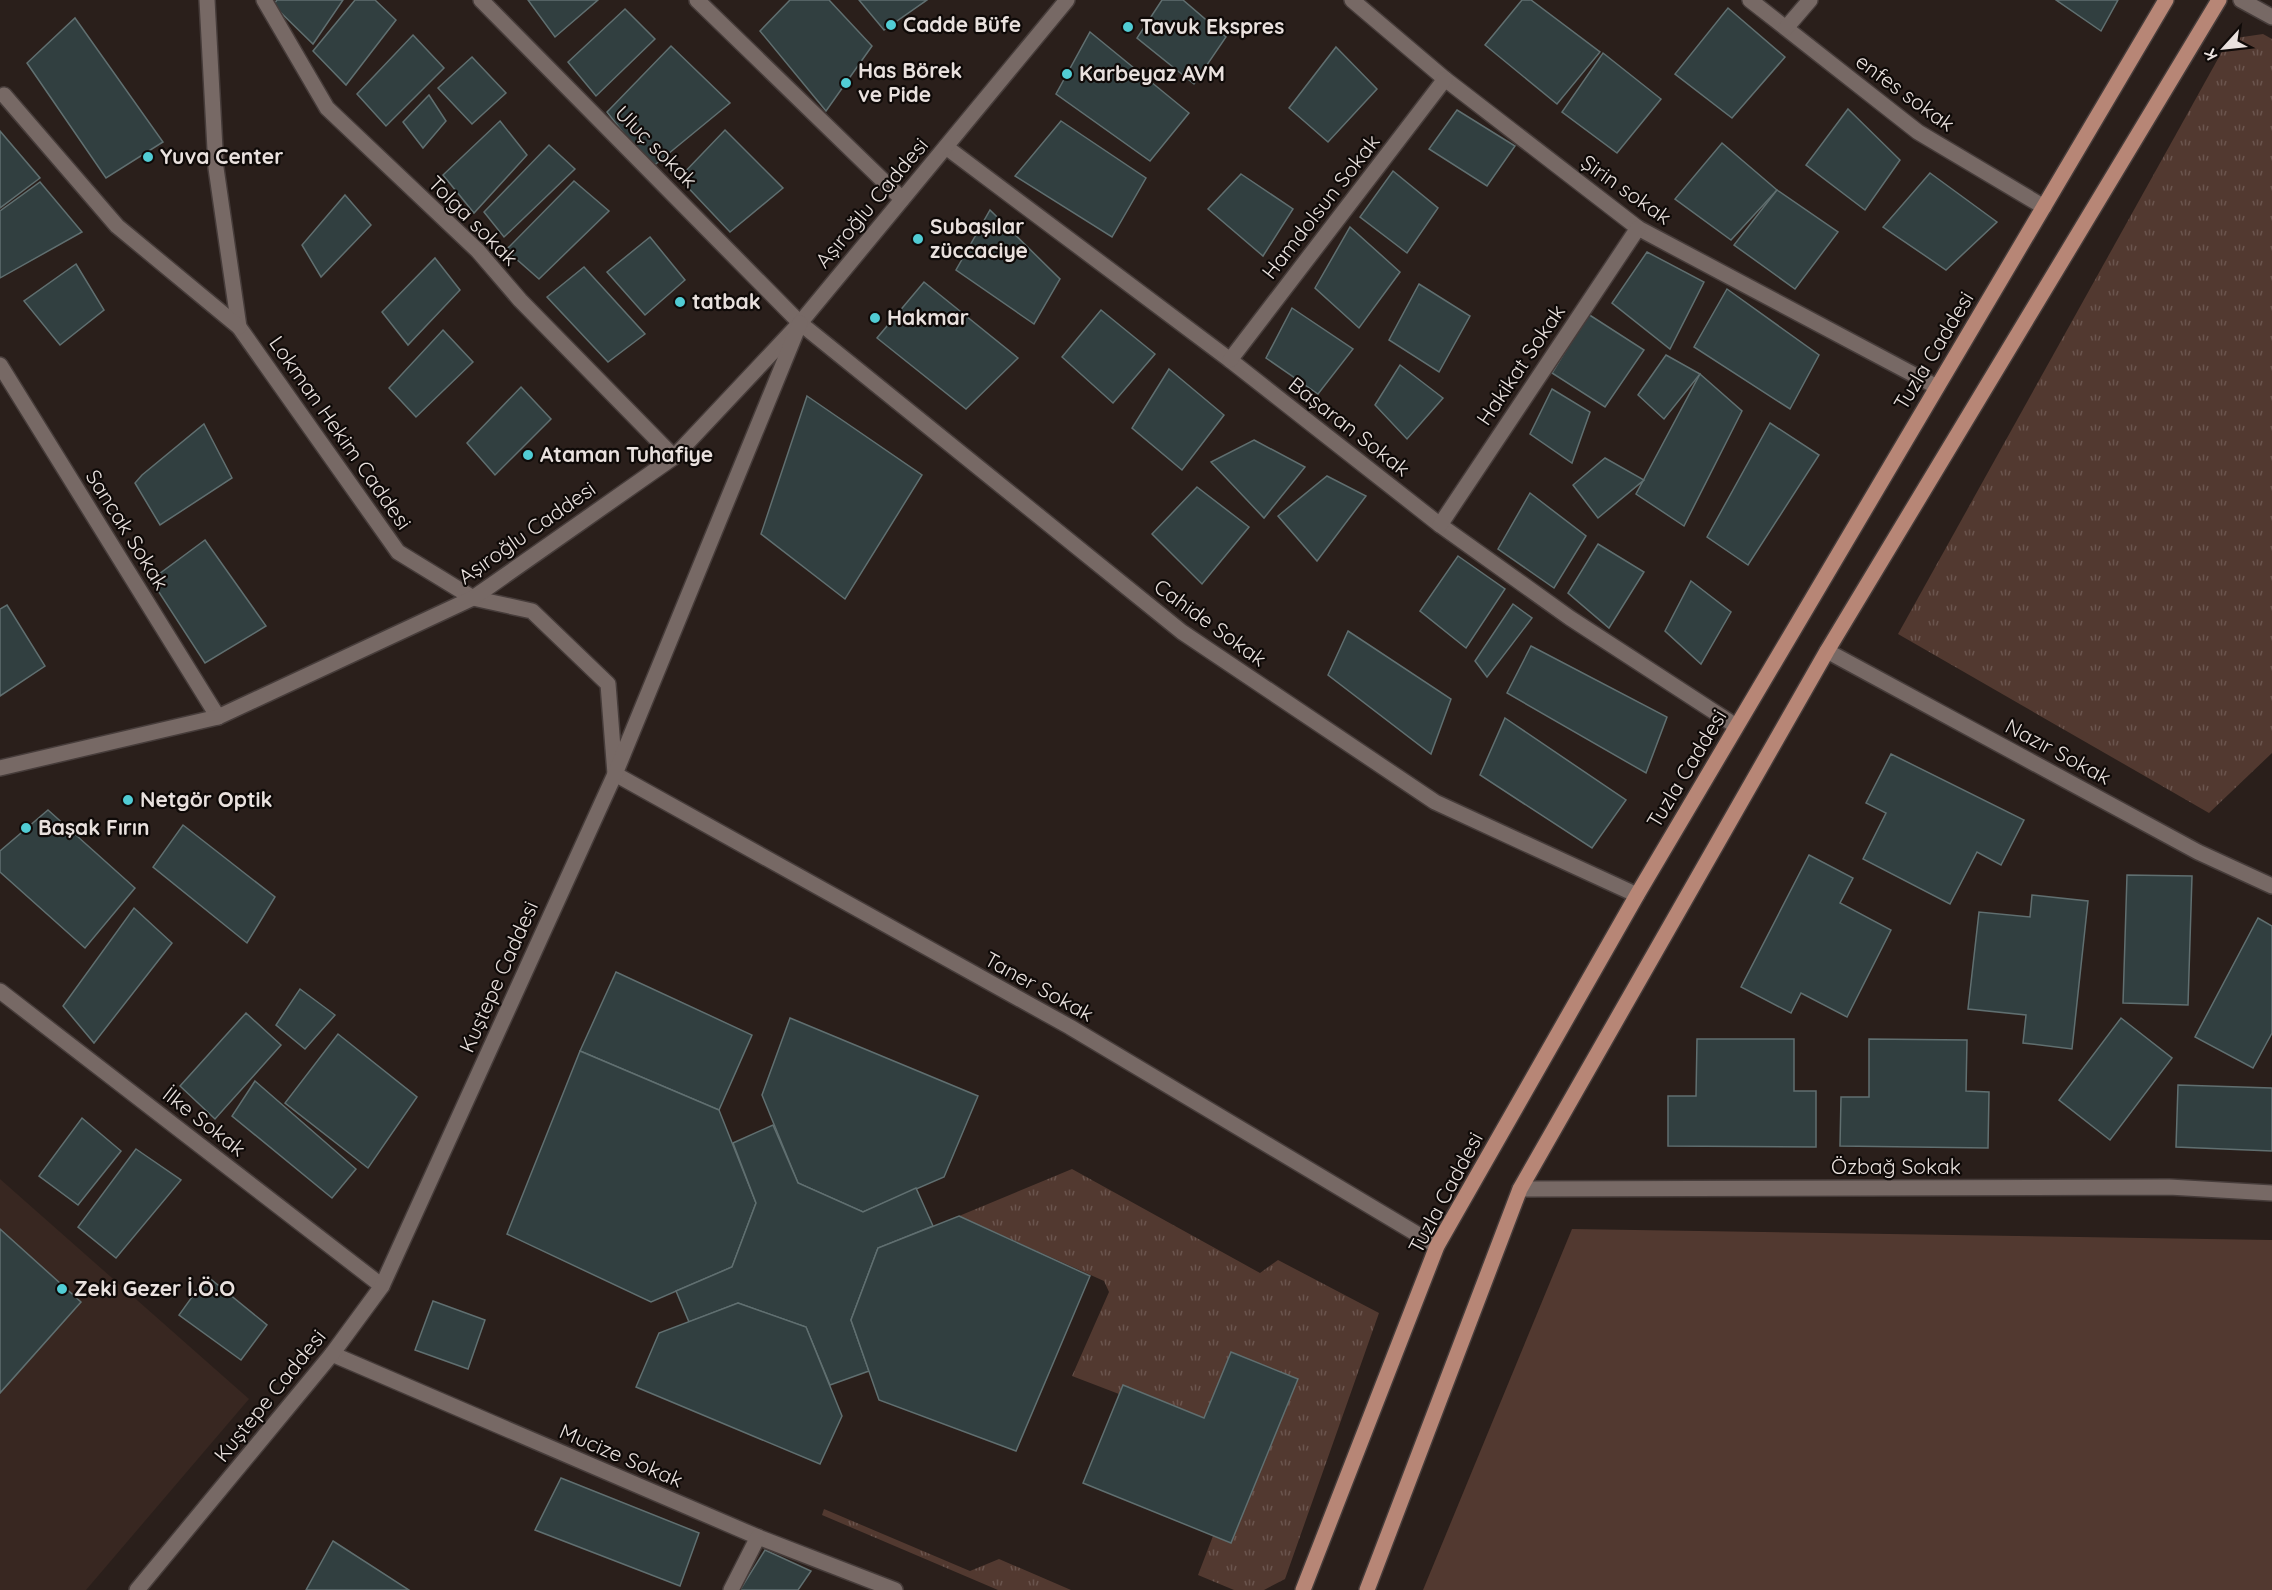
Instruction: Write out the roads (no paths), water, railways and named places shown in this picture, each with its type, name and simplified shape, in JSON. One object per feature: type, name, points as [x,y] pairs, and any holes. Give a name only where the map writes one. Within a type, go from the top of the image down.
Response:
[{"type":"main road","name":"Tuzla Caddesi","points":[[1303,1590],[1437,1246],[1637,894],[2166,0]]},
{"type":"main road","points":[[1368,1590],[1520,1189],[1827,651],[2218,0]]},
{"type":"street","name":"Lokman Hekim Caddesi","points":[[207,0],[216,168],[239,327],[398,552],[473,598],[532,611],[608,684],[615,774]]},
{"type":"street","name":"Tolga sokak","points":[[264,0],[327,108],[478,251],[520,300],[674,456]]},
{"type":"street","name":"Uluç sokak","points":[[481,0],[800,323]]},
{"type":"street","points":[[697,0],[902,199]]},
{"type":"street","name":"Aşıroğlu Caddesi","points":[[0,768],[218,717],[473,598],[674,456],[800,323],[1066,0]]},
{"type":"street","name":"Şirin sokak","points":[[1352,0],[1445,79],[1638,228],[1937,387]]},
{"type":"street","name":"enfes sokak","points":[[1750,0],[1918,132],[2044,207]]},
{"type":"street","points":[[1786,28],[1810,0]]},
{"type":"street","points":[[2241,0],[2272,18]]},
{"type":"street","name":"Hamdolsun Sokak","points":[[1230,360],[1445,79]]},
{"type":"street","points":[[1,93],[117,226],[239,327]]},
{"type":"street","name":"Başaran Sokak","points":[[946,147],[1230,360],[1440,525],[1570,618],[1736,726]]},
{"type":"street","name":"Hakikat Sokak","points":[[1440,525],[1638,228]]},
{"type":"street","name":"Kuştepe Caddesi","points":[[137,1590],[332,1354],[382,1286],[615,774],[800,323]]},
{"type":"street","name":"Cahide Sokak","points":[[800,323],[1182,632],[1435,802],[1637,894]]},
{"type":"street","name":"Sancak Sokak","points":[[0,365],[218,717]]},
{"type":"street","name":"Nazır Sokak","points":[[1827,651],[2198,852],[2272,886]]},
{"type":"street","name":"Taner Sokak","points":[[615,774],[1070,1027],[1437,1246]]},
{"type":"street","name":"İlke Sokak","points":[[0,991],[382,1286]]},
{"type":"street","name":"Özbağ Sokak","points":[[1520,1189],[2169,1187],[2272,1193]]},
{"type":"street","name":"Mucize Sokak","points":[[332,1354],[758,1537],[895,1590]]},
{"type":"street","points":[[731,1590],[758,1537]]},
{"type":"place","name":"Cadde Büfe","points":[[891,25]]},
{"type":"place","name":"Tavuk Ekspres","points":[[1128,27]]},
{"type":"place","name":"Karbeyaz AVM","points":[[1067,74]]},
{"type":"place","name":"Has Börek ve Pide","points":[[846,83]]},
{"type":"place","name":"Yuva Center","points":[[148,157]]},
{"type":"place","name":"Subaşılar züccaciye","points":[[918,239]]},
{"type":"place","name":"tatbak","points":[[680,302]]},
{"type":"place","name":"Hakmar","points":[[875,318]]},
{"type":"place","name":"Ataman Tuhafiye","points":[[528,455]]},
{"type":"place","name":"Netgör Optik","points":[[128,800]]},
{"type":"place","name":"Başak Fırın","points":[[26,828]]},
{"type":"place","name":"Zeki Gezer İ.Ö.O","points":[[62,1289]]}]
